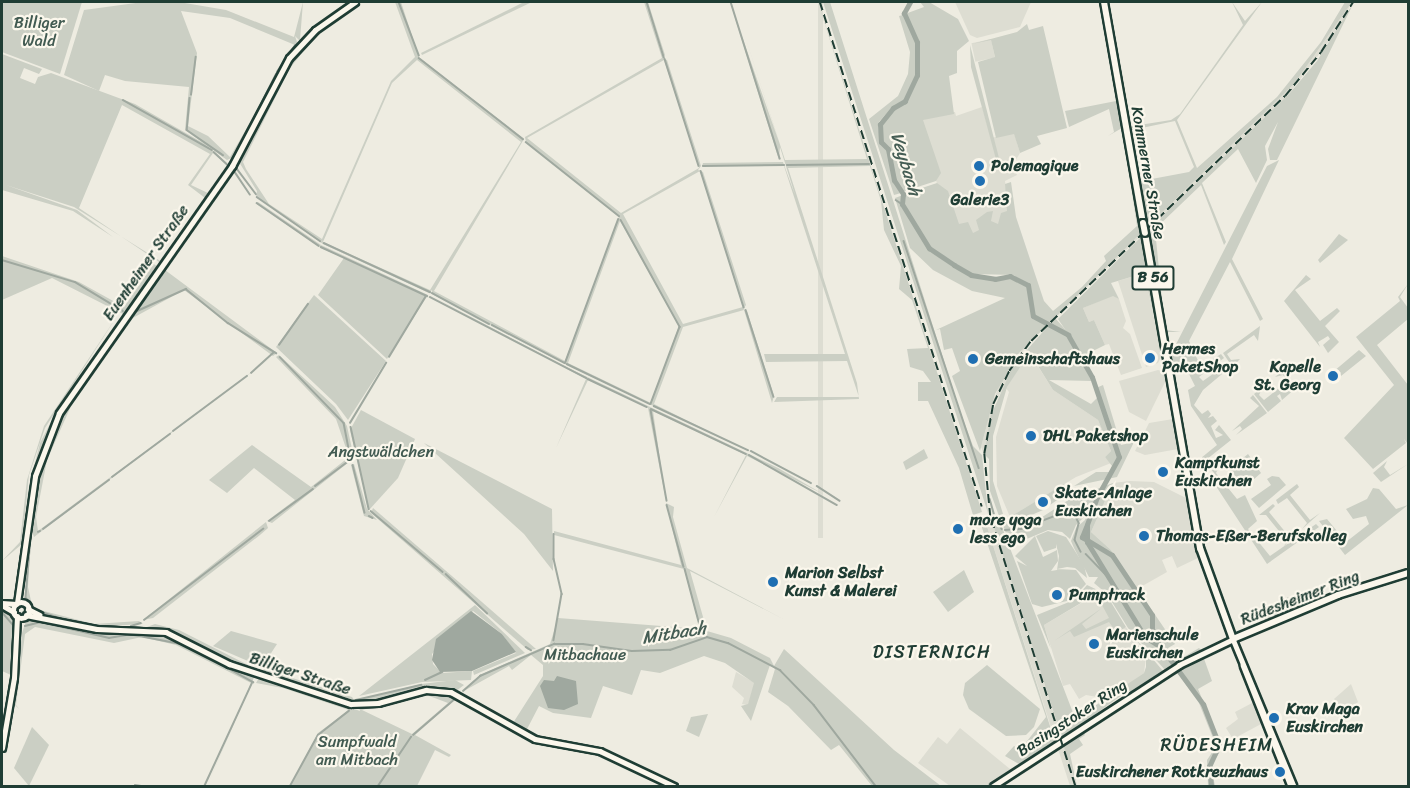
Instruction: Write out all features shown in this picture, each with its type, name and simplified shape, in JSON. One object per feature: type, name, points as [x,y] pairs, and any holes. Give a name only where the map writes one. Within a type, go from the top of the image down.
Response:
[{"type":"main road","name":"Euenheimer Straße","points":[[17,649],[15,614],[24,574],[35,476],[46,440],[63,406],[232,166],[289,58],[315,30],[355,2]]},
{"type":"main road","name":"Kommerner Straße","points":[[1104,2],[1200,548],[1233,639]]},
{"type":"main road","name":"Rüdesheimer Ring","points":[[1203,652],[1338,595],[1408,573]]},
{"type":"main road","name":"Euenheimer Straße","points":[[24,574],[27,606]]},
{"type":"main road","points":[[2,748],[17,649],[27,606],[17,604]]},
{"type":"main road","points":[[15,614],[25,616]]},
{"type":"main road","name":"Basingstoker Ring","points":[[993,786],[1179,665],[1203,652]]},
{"type":"street","points":[[2,604],[17,604]]},
{"type":"street","points":[[2,604],[15,614]]},
{"type":"street","name":"Billiger Straße","points":[[27,606],[48,618]]},
{"type":"street","name":"Billiger Straße","points":[[25,616],[48,618],[97,629],[166,632],[229,664],[351,704],[378,703],[426,690],[451,692],[535,739],[598,750],[674,786]]},
{"type":"street","name":"Kommerner Straße","points":[[1233,639],[1293,786]]},
{"type":"shaded area","points":[[818,2],[823,2],[823,538],[818,538]]},
{"type":"shaded area","points":[[955,2],[1031,2],[1020,27],[977,38],[970,35]]},
{"type":"shaded area","points":[[1352,2],[1339,28],[1289,94],[1148,231],[1147,227],[1294,84]]},
{"type":"shaded area","points":[[991,39],[995,58],[975,62],[971,43]]},
{"type":"shaded area","points":[[982,107],[991,138],[1014,133],[1020,153],[1013,165],[1017,175],[1005,181],[1010,219],[958,240],[937,184],[921,120],[949,112],[955,112],[956,116]]},
{"type":"shaded area","points":[[1141,233],[1141,236],[1056,317],[1054,315]]},
{"type":"shaded area","points":[[1144,273],[1162,355],[1158,363],[1146,367],[1118,281]]},
{"type":"shaded area","points":[[1113,295],[1119,299],[1126,321],[1123,328],[1130,334],[1142,368],[1121,375],[1109,344],[1105,345],[1094,320],[1089,322],[1083,308]]},
{"type":"shaded area","points":[[1029,340],[994,405],[984,454],[981,447],[994,398],[1006,372]]},
{"type":"shaded area","points":[[1027,357],[1032,357],[1053,390],[1098,420],[1111,451],[1105,457],[1111,463],[1076,477],[1010,517],[997,486],[996,437],[1009,392],[1006,388]]},
{"type":"shaded area","points":[[1158,370],[1165,372],[1166,380],[1146,421],[1129,412],[1119,381]]},
{"type":"shaded area","points":[[1173,419],[1178,449],[1145,455],[1135,451],[1149,423]]},
{"type":"shaded area","name":"Thomas-Eßer-Berufskolleg","points":[[1154,482],[1186,498],[1198,558],[1177,568],[1172,556],[1162,560],[1167,572],[1137,589],[1111,550],[1091,532],[1113,483]]},
{"type":"shaded area","points":[[985,520],[992,521],[999,541],[1060,733],[1055,740]]},
{"type":"shaded area","name":"Marienschule Euskirchen","points":[[1097,594],[1118,633],[1126,627],[1146,657],[1144,673],[1101,703],[1097,697],[1086,695],[1079,699],[1070,684],[1063,686],[1044,625]]},
{"type":"shaded area","points":[[471,611],[502,634],[516,652],[472,671],[440,672],[432,660],[436,639]]},
{"type":"shaded area","points":[[736,672],[755,683],[748,705],[742,704],[744,698],[732,687]]},
{"type":"shaded area","points":[[557,676],[576,681],[578,704],[564,710],[548,708],[540,686],[544,680],[554,681]]},
{"type":"shaded area","points":[[1351,684],[1358,702],[1347,713],[1334,699]]},
{"type":"shaded area","points":[[1254,702],[1263,723],[1233,739],[1226,728],[1238,719],[1235,712]]},
{"type":"shaded area","points":[[960,728],[1010,769],[1009,772],[987,786],[950,786],[918,763],[938,737],[947,744]]},
{"type":"shaded area","points":[[1064,744],[1077,786],[1070,786],[1058,749]]},
{"type":"green space","name":"Billiger Wald","points":[[2,2],[82,2],[60,74],[2,52]]},
{"type":"green space","points":[[143,2],[179,2],[226,10],[294,37],[303,2],[300,40],[325,18],[352,2],[300,41],[295,36],[298,45],[286,60],[295,45],[230,18],[181,11],[197,53],[188,126],[208,136],[230,157],[261,103],[234,157],[227,160],[185,130],[189,87],[125,81],[105,75],[99,91],[64,75],[84,10]]},
{"type":"green space","points":[[362,2],[315,37],[290,68],[243,162],[269,204],[322,239],[391,81],[415,57],[395,2],[401,2],[419,57],[524,139],[434,291],[565,361],[619,217],[526,142],[525,137],[662,58],[644,2],[648,2],[665,55],[663,59],[667,60],[701,166],[698,170],[703,172],[746,305],[743,309],[747,311],[774,396],[772,403],[744,310],[683,327],[654,404],[748,451],[567,365],[432,294],[432,290],[429,293],[323,244],[256,197],[257,191],[239,162],[281,79],[311,39]],"holes":[[[417,60],[521,142],[430,290],[323,242],[392,83]],[[664,60],[699,168],[621,213],[527,138]],[[700,171],[743,307],[683,324],[623,214]],[[620,221],[679,326],[651,403],[568,363]]]},
{"type":"green space","points":[[524,2],[532,2],[422,55],[421,53]]},
{"type":"green space","points":[[730,2],[779,142],[734,2],[785,160],[867,159],[818,2],[982,512],[973,515],[959,468],[928,401],[918,401],[918,382],[931,382],[923,371],[910,367],[907,349],[928,348],[912,300],[899,289],[901,266],[884,230],[881,201],[870,166],[788,168],[857,383],[859,396],[847,361],[766,362],[764,354],[845,354],[784,166],[702,166],[703,163],[783,162],[795,195],[780,147],[779,160]]},
{"type":"green space","points":[[823,2],[830,2],[959,408],[973,446],[982,455],[988,513]]},
{"type":"green space","points":[[920,2],[929,2],[958,19],[969,41],[957,51],[957,73],[949,76],[954,114],[923,120],[941,173],[936,181],[902,192],[895,179],[889,150],[882,140],[880,125],[893,109],[906,102],[918,75],[917,41],[905,14],[924,7]]},
{"type":"green space","points":[[1100,2],[1122,128],[1108,136],[1114,132],[1109,109],[1069,127],[1065,111],[1116,101]]},
{"type":"green space","points":[[1107,2],[1109,2],[1130,126],[1133,126],[1171,120],[1180,114],[1243,25],[1232,2],[1245,21],[1262,2],[1177,120],[1197,168],[1277,97],[1321,42],[1345,2],[1352,2],[1294,84],[1147,227],[1129,130],[1135,128],[1129,128]],"holes":[[[1175,121],[1194,167],[1189,172],[1141,181],[1132,130]]]},
{"type":"green space","points":[[1354,2],[1277,160],[1270,160],[1268,149],[1278,122],[1265,146],[1267,160],[1256,183],[1238,149],[1202,183],[1226,242],[1224,245],[1201,185],[1155,229],[1165,330],[1181,332],[1165,332],[1146,232],[1289,94],[1317,61]]},
{"type":"green space","points":[[903,15],[916,43],[915,76],[904,101],[892,107],[878,123],[880,141],[887,149],[893,179],[901,193],[894,195],[869,119],[898,96],[908,74],[910,52],[899,16]]},
{"type":"green space","points":[[1027,24],[1029,30],[1043,26],[1067,128],[1037,136],[1041,144],[1020,153],[1014,134],[996,138],[978,62],[995,57],[991,40],[972,44],[1017,32]]},
{"type":"green space","points":[[970,45],[1000,162],[997,163],[971,67]]},
{"type":"green space","points":[[2,54],[42,69],[39,74],[24,68],[20,78],[35,84],[38,77],[51,73],[135,104],[205,144],[228,164],[229,167],[212,189],[228,166],[213,153],[191,185],[210,194],[162,262],[160,261],[205,198],[188,185],[210,154],[122,105],[79,208],[122,237],[74,207],[6,185],[77,210],[113,237],[73,211],[2,190]]},
{"type":"green space","points":[[1123,133],[1141,233],[1019,353],[995,394],[980,451],[952,376],[960,371],[952,348],[944,350],[940,329],[936,330],[1005,298],[972,291],[933,270],[910,248],[895,198],[903,195],[900,204],[930,251],[970,276],[995,280],[1011,277],[1025,285],[1014,275],[972,274],[932,250],[902,204],[904,194],[937,183],[948,191],[959,224],[968,222],[973,233],[979,230],[976,220],[987,212],[993,211],[991,221],[998,224],[1001,213],[1007,211],[1005,184],[1011,182],[1016,217],[1044,301],[1053,311],[1082,287],[1106,261],[1104,256],[1137,226]]},
{"type":"green space","points":[[1279,160],[1232,259],[1263,319],[1260,321],[1230,262],[1189,341],[1200,365],[1173,374],[1169,358],[1267,166]]},
{"type":"green space","points":[[258,202],[321,245],[428,295],[387,359],[318,295],[344,258],[321,248],[255,203]]},
{"type":"green space","points":[[1339,234],[1348,240],[1320,263],[1318,260]]},
{"type":"green space","points":[[1141,237],[1161,347],[1144,273],[1111,283],[1119,299],[1113,296],[1083,308],[1089,322],[1094,320],[1105,345],[1083,356],[1058,319]]},
{"type":"green space","points":[[2,256],[79,282],[124,307],[153,265],[144,257],[158,267],[123,314],[52,278],[2,300]]},
{"type":"green space","points":[[162,269],[69,401],[95,363]]},
{"type":"green space","points":[[165,270],[277,353],[34,537],[31,528],[28,587],[33,610],[25,598],[28,551],[35,488],[48,439],[69,401]],"holes":[[[184,290],[273,356],[38,531],[36,517],[47,460],[71,406],[131,319]]]},
{"type":"green space","points":[[1306,275],[1311,279],[1295,290],[1320,321],[1337,308],[1340,311],[1325,326],[1339,342],[1328,353],[1323,345],[1330,339],[1328,336],[1318,342],[1320,347],[1284,301]]},
{"type":"green space","points":[[1408,284],[1400,297],[1408,308],[1408,319],[1377,345],[1408,385],[1408,444],[1404,439],[1406,443],[1373,469],[1344,438],[1394,385],[1356,337],[1400,301],[1398,297]]},
{"type":"green space","points":[[314,295],[386,361],[348,420],[336,404],[276,347]]},
{"type":"green space","points":[[431,296],[562,365],[778,468],[823,494],[747,456],[714,517],[746,455],[653,411],[666,501],[648,408],[588,380],[556,448],[586,379]]},
{"type":"green space","points":[[119,313],[45,428],[29,475],[22,544],[2,561],[20,542],[27,480],[44,426]]},
{"type":"green space","points":[[122,317],[66,398],[48,432],[32,482],[18,601],[10,603],[16,599],[28,491],[40,443],[65,395]]},
{"type":"green space","points":[[1055,318],[1072,337],[1097,385],[1092,381],[1049,380],[1091,404],[1099,396],[1096,388],[1103,385],[1121,445],[1134,442],[1117,477],[1074,486],[1096,472],[1110,472],[1112,466],[1105,457],[1111,451],[1098,420],[1053,390],[1033,358],[1027,357],[1007,387],[993,436],[993,481],[1003,514],[999,516],[990,491],[989,459],[984,454],[991,415],[1013,366]]},
{"type":"green space","points":[[1260,326],[1258,341],[1254,335],[1227,354],[1231,360],[1240,359],[1235,364],[1229,362],[1223,353]]},
{"type":"green space","points":[[1359,350],[1366,356],[1331,384],[1329,380],[1341,373],[1337,369],[1327,377]]},
{"type":"green space","points":[[1221,354],[1224,358],[1199,377],[1203,381],[1227,364],[1228,369],[1203,390],[1194,405],[1202,414],[1208,410],[1211,414],[1208,418],[1213,416],[1217,421],[1211,426],[1216,438],[1223,435],[1215,430],[1219,425],[1231,440],[1192,471],[1190,467],[1217,445],[1191,406],[1188,390],[1195,386],[1189,374]]},
{"type":"green space","points":[[279,355],[335,407],[347,426],[354,458],[272,523],[267,521],[295,500],[254,468],[227,493],[209,480],[252,445],[311,487],[349,457],[336,419],[276,357]]},
{"type":"green space","points":[[1282,371],[1296,388],[1282,400],[1280,394],[1277,396],[1281,401],[1268,412],[1254,394],[1263,387],[1259,395],[1264,400],[1288,381],[1283,375],[1275,377]]},
{"type":"green space","points":[[1253,395],[1267,413],[1236,435],[1242,429],[1240,426],[1232,431],[1259,406],[1250,398]]},
{"type":"green space","points":[[777,397],[859,397],[859,399],[774,402]]},
{"type":"green space","name":"Angstwäldchen","points":[[361,410],[415,439],[398,478],[369,510],[350,430]]},
{"type":"green space","points":[[424,443],[552,509],[553,571],[524,534]]},
{"type":"green space","points":[[924,449],[928,458],[906,470],[903,462]]},
{"type":"green space","points":[[1248,454],[1261,473],[1245,487],[1222,461],[1225,458],[1232,467]]},
{"type":"green space","points":[[1387,461],[1384,467],[1390,475],[1408,464],[1381,482],[1373,473]]},
{"type":"green space","points":[[354,464],[367,509],[377,520],[364,516],[351,465]]},
{"type":"green space","points":[[1220,465],[1216,473],[1237,499],[1245,495],[1257,521],[1248,529],[1270,556],[1316,524],[1319,527],[1267,564],[1210,477],[1214,473],[1210,468],[1214,470]]},
{"type":"green space","points":[[1272,476],[1279,477],[1286,485],[1259,508],[1251,499],[1271,485],[1267,479]]},
{"type":"green space","points":[[1113,483],[1091,532],[1111,550],[1175,644],[1168,648],[1177,661],[1199,648],[1201,650],[1165,670],[1128,628],[1107,594],[1094,583],[1098,577],[1089,577],[1074,548],[1071,541],[1076,528],[1085,520],[1087,514],[1076,525],[1070,539],[1062,532],[1048,530],[1015,544],[1009,542],[1003,525],[1003,522],[1033,523],[1070,499]]},
{"type":"green space","points":[[1064,484],[1067,493],[1043,510],[1027,517],[1010,517]]},
{"type":"green space","points":[[1297,484],[1299,487],[1290,495],[1310,520],[1320,513],[1302,529],[1307,523],[1287,498],[1278,504],[1276,500]]},
{"type":"green space","points":[[1373,488],[1379,489],[1396,509],[1408,505],[1345,555],[1319,521],[1327,519],[1346,542],[1369,524],[1366,516],[1353,519],[1346,509],[1367,499]]},
{"type":"green space","name":"Mitbachaue","points":[[666,503],[674,507],[673,517],[687,568],[787,621],[690,571],[707,631],[731,638],[770,658],[774,666],[784,649],[894,750],[941,786],[872,786],[839,745],[831,750],[788,706],[768,692],[775,669],[770,665],[751,721],[741,706],[748,704],[754,683],[725,663],[704,656],[660,673],[641,670],[632,695],[603,686],[591,718],[553,713],[539,706],[526,731],[513,723],[543,676],[543,665],[531,655],[512,670],[509,666],[462,692],[480,675],[550,644],[558,618],[700,629],[684,569],[554,535],[554,531],[681,565]]},
{"type":"green space","points":[[1273,504],[1275,506],[1269,512],[1291,539],[1295,536],[1284,546],[1287,541],[1266,515],[1259,515]]},
{"type":"green space","points":[[373,508],[536,649],[528,650],[371,513]]},
{"type":"green space","points":[[979,519],[985,520],[1055,742],[1019,764],[1005,756],[1014,746],[1020,750],[1046,717]]},
{"type":"green space","points":[[992,521],[1000,522],[1075,718],[1119,691],[1122,695],[1062,738]]},
{"type":"green space","points":[[266,522],[268,528],[260,535],[153,618],[143,620]]},
{"type":"green space","points":[[1048,531],[1066,537],[1084,565],[1087,578],[1075,568],[1057,569],[1059,556],[1056,544],[1056,548],[1044,552],[1036,536]]},
{"type":"green space","points":[[1035,536],[1043,557],[1057,550],[1058,561],[1051,571],[1076,570],[1086,584],[1071,600],[1042,607],[1032,604],[1017,561],[1027,566],[1015,556]]},
{"type":"green space","points":[[964,570],[974,592],[948,612],[933,592]]},
{"type":"green space","points":[[1087,585],[1106,594],[1126,627],[1117,633],[1109,622],[1074,637],[1070,631],[1054,641],[1102,608],[1082,624],[1086,629],[1109,618],[1096,594],[1044,625],[1051,649],[1037,615],[1074,600]]},
{"type":"green space","points":[[1288,597],[1295,610],[1266,622],[1263,615]]},
{"type":"green space","points":[[475,605],[525,653],[474,675],[473,671],[516,653],[502,634],[473,611],[432,654],[433,664],[442,673],[472,671],[471,680],[422,682],[359,696]]},
{"type":"green space","points":[[2,608],[14,622],[11,691],[2,741],[11,675],[2,671]]},
{"type":"green space","points":[[36,609],[94,624],[139,621],[143,624],[94,627],[49,617],[35,611]]},
{"type":"green space","points":[[32,618],[127,635],[153,632],[168,635],[255,675],[207,786],[251,683],[176,645],[142,637],[114,643],[35,627],[25,634],[16,705],[19,709],[14,704],[22,633],[26,621]]},
{"type":"green space","points":[[155,624],[179,630],[260,671],[227,662],[177,634],[147,627]]},
{"type":"green space","points":[[231,631],[277,644],[262,667],[213,646]]},
{"type":"green space","points":[[1135,638],[1163,671],[1130,692],[1126,685],[1144,673],[1146,667],[1146,654]]},
{"type":"green space","points":[[1203,656],[1212,681],[1198,689],[1222,746],[1217,748],[1199,703],[1176,671]]},
{"type":"green space","points":[[987,665],[1040,709],[1034,727],[1026,735],[1006,736],[969,709],[963,695],[965,683]]},
{"type":"green space","points":[[264,669],[352,697],[354,700],[262,673]]},
{"type":"green space","name":"Sumpfwald am Mitbach","points":[[260,676],[360,711],[359,707],[421,692],[443,692],[458,697],[415,735],[451,755],[449,757],[435,750],[417,786],[290,786],[318,733],[349,710],[283,688],[256,683]],"holes":[[[424,694],[448,703],[412,734],[362,710]]]},
{"type":"green space","points":[[455,680],[464,685],[456,691],[429,688],[377,702],[355,701],[421,684]]},
{"type":"green space","points":[[708,714],[699,737],[686,731],[691,717]]},
{"type":"green space","points":[[32,727],[49,745],[29,786],[14,768]]},
{"type":"green space","points":[[1082,731],[1085,735],[1079,739],[1083,745],[1070,754],[1077,786],[1063,744]]},
{"type":"green space","points":[[1222,748],[1211,766],[1215,786],[1208,786],[1207,760],[1213,751]]},
{"type":"waterway","points":[[399,2],[419,55]]},
{"type":"waterway","points":[[647,2],[664,57]]},
{"type":"waterway","points":[[731,2],[780,158]]},
{"type":"waterway","name":"Veybach","points":[[910,2],[904,13],[917,42],[917,75],[905,101],[893,108],[880,124],[881,142],[888,149],[894,180],[903,194],[902,204],[929,248],[954,265],[971,275],[995,279],[1010,276],[1028,285],[1033,316],[1068,335],[1092,377],[1119,457],[1097,497],[1087,525],[1087,542],[1145,637],[1161,647],[1203,704],[1219,745],[1209,766],[1211,786]]},
{"type":"waterway","points":[[277,72],[295,45]]},
{"type":"waterway","points":[[191,95],[196,57]]},
{"type":"waterway","points":[[419,58],[523,139]]},
{"type":"waterway","points":[[665,59],[699,166]]},
{"type":"waterway","points":[[251,124],[276,74]]},
{"type":"waterway","points":[[190,98],[187,130],[223,155]]},
{"type":"waterway","points":[[123,100],[212,150]]},
{"type":"waterway","points":[[526,142],[619,216]]},
{"type":"waterway","points":[[235,155],[241,144]]},
{"type":"waterway","points":[[214,152],[228,165]]},
{"type":"waterway","points":[[787,165],[869,164]]},
{"type":"waterway","points":[[703,166],[784,165]]},
{"type":"waterway","points":[[235,166],[256,194]]},
{"type":"waterway","points":[[701,171],[744,307]]},
{"type":"waterway","points":[[235,172],[250,194]]},
{"type":"waterway","points":[[257,197],[320,241]]},
{"type":"waterway","name":"Veybach","points":[[896,200],[902,204]]},
{"type":"waterway","points":[[257,203],[319,246]]},
{"type":"waterway","points":[[492,325],[565,363],[618,220]]},
{"type":"waterway","points":[[621,220],[680,327],[651,404]]},
{"type":"waterway","points":[[904,241],[979,468]]},
{"type":"waterway","points":[[324,243],[430,292]]},
{"type":"waterway","points":[[321,247],[427,296]]},
{"type":"waterway","points":[[2,260],[75,282],[123,311]]},
{"type":"waterway","points":[[135,312],[186,289],[228,323],[276,353]]},
{"type":"waterway","points":[[432,293],[489,324]]},
{"type":"waterway","points":[[389,357],[426,296]]},
{"type":"waterway","points":[[430,297],[586,378]]},
{"type":"waterway","points":[[279,345],[308,304]]},
{"type":"waterway","points":[[746,310],[774,397]]},
{"type":"waterway","points":[[251,373],[274,352]]},
{"type":"waterway","points":[[280,357],[344,423],[351,460],[316,486]]},
{"type":"waterway","points":[[350,423],[386,363]]},
{"type":"waterway","points":[[567,364],[650,404]]},
{"type":"waterway","points":[[173,431],[247,376]]},
{"type":"waterway","points":[[588,379],[647,407]]},
{"type":"waterway","points":[[654,406],[748,450]]},
{"type":"waterway","points":[[651,409],[746,454]]},
{"type":"waterway","points":[[651,410],[667,501]]},
{"type":"waterway","points":[[351,427],[369,509]]},
{"type":"waterway","points":[[112,477],[170,434]]},
{"type":"waterway","points":[[751,451],[811,483]]},
{"type":"waterway","points":[[749,455],[837,505]]},
{"type":"waterway","points":[[353,465],[365,513]]},
{"type":"waterway","points":[[43,529],[109,480]]},
{"type":"waterway","points":[[817,486],[840,501]]},
{"type":"waterway","points":[[269,521],[313,489]]},
{"type":"waterway","points":[[990,499],[994,513]]},
{"type":"waterway","points":[[667,505],[684,567]]},
{"type":"waterway","points":[[371,511],[443,572]]},
{"type":"waterway","points":[[1005,530],[1021,529],[1065,512],[1075,515],[1079,523]]},
{"type":"waterway","points":[[369,516],[373,518]]},
{"type":"waterway","points":[[998,522],[1002,529]]},
{"type":"waterway","points":[[1079,524],[1075,540],[1081,552]]},
{"type":"waterway","name":"Veybach","points":[[1086,527],[1082,537],[1112,555],[1152,615],[1152,629],[1159,645]]},
{"type":"waterway","points":[[144,620],[263,529]]},
{"type":"waterway","points":[[554,534],[554,559],[562,594],[554,640]]},
{"type":"waterway","points":[[31,538],[26,598],[32,608]]},
{"type":"waterway","name":"Veybach","points":[[1086,554],[1109,578]]},
{"type":"waterway","points":[[685,569],[701,629]]},
{"type":"waterway","points":[[446,574],[487,613]]},
{"type":"waterway","points":[[36,610],[65,620]]},
{"type":"waterway","points":[[2,612],[14,626]]},
{"type":"waterway","points":[[25,626],[41,622],[109,638],[126,635]]},
{"type":"waterway","points":[[131,626],[141,623]]},
{"type":"waterway","points":[[129,634],[186,645],[253,682],[205,786]]},
{"type":"waterway","name":"Mitbach","points":[[463,691],[480,676],[554,644],[583,644],[632,651],[670,650],[707,637],[728,643],[780,670],[814,705],[876,786]]},
{"type":"waterway","points":[[526,647],[531,650]]},
{"type":"waterway","points":[[11,682],[12,672]]},
{"type":"waterway","points":[[425,680],[442,672]]},
{"type":"waterway","points":[[356,700],[421,685]]},
{"type":"waterway","name":"Mitbach","points":[[413,735],[456,698]]},
{"type":"waterway","points":[[290,786],[318,735],[349,711]]},
{"type":"waterway","name":"Mitbach","points":[[378,786],[411,737]]},
{"type":"waterway","points":[[135,785],[141,786]]},
{"type":"railway","points":[[820,2],[982,507]]},
{"type":"railway","points":[[1075,786],[990,517],[984,454],[993,404],[1009,371],[1031,341],[1285,96],[1321,52],[1353,2]]},
{"type":"place","name":"Polemagique","points":[[979,166]]},
{"type":"place","name":"Galerie3","points":[[980,181]]},
{"type":"place","name":"Hermes PaketShop","points":[[1150,358]]},
{"type":"place","name":"Gemeinschaftshaus","points":[[973,359]]},
{"type":"place","name":"Kapelle St. Georg","points":[[1333,376]]},
{"type":"place","name":"DHL Paketshop","points":[[1031,436]]},
{"type":"place","name":"Kampfkunst Euskirchen","points":[[1163,472]]},
{"type":"place","name":"Skate-Anlage Euskirchen","points":[[1043,502]]},
{"type":"place","name":"more yoga less ego","points":[[958,529]]},
{"type":"place","name":"Thomas-Eßer-Berufskolleg","points":[[1144,536]]},
{"type":"place","name":"Marion Selbst Kunst & Malerei","points":[[773,582]]},
{"type":"place","name":"Pumptrack","points":[[1057,595]]},
{"type":"place","name":"Marienschule Euskirchen","points":[[1094,644]]},
{"type":"place","name":"Krav Maga Euskirchen","points":[[1274,718]]},
{"type":"place","name":"Euskirchener Rotkreuzhaus","points":[[1280,772]]},
{"type":"district","name":"DISTERNICH","points":[[932,652]]},
{"type":"district","name":"RÜDESHEIM","points":[[1217,745]]}]
